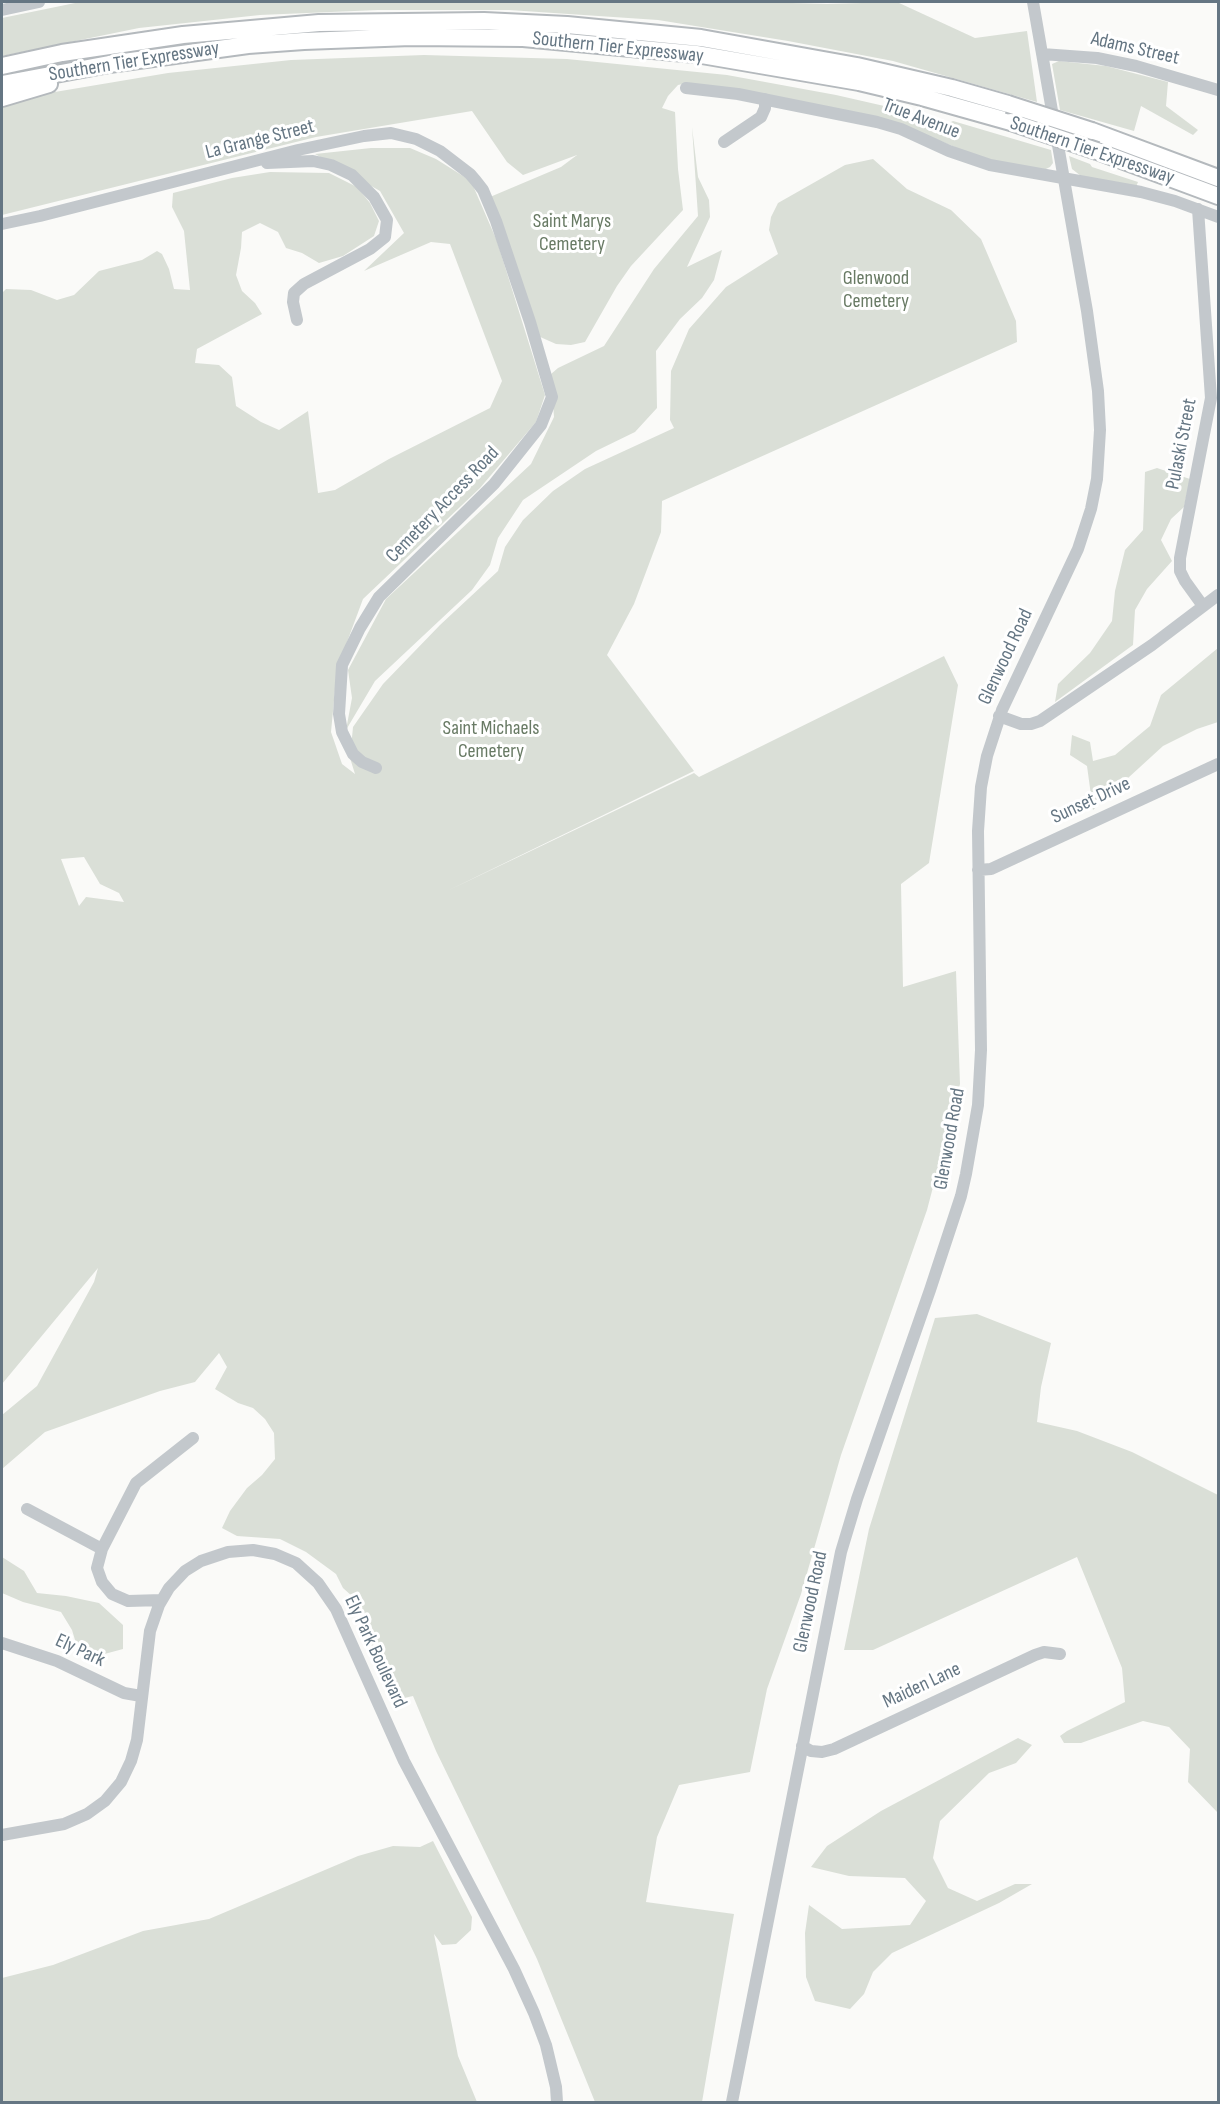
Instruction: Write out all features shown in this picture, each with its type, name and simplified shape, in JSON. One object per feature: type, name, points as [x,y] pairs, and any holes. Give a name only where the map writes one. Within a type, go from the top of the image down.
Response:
[{"type":"highway","name":"Southern Tier Expressway","points":[[2,66],[62,53],[183,35],[319,23],[484,21],[567,25],[701,38],[857,66],[952,88],[1092,131],[1218,178]]},
{"type":"highway","name":"Southern Tier Expressway","points":[[2,84],[109,64],[248,45],[411,37],[523,38],[684,53],[859,82],[1011,122],[1218,196]]},
{"type":"highway","points":[[2,98],[109,64]]},
{"type":"street","points":[[2,10],[39,2]]},
{"type":"street","name":"Glenwood Road","points":[[732,2103],[841,1552],[857,1499],[961,1197],[966,1174],[978,1105],[981,1050],[978,831],[981,787],[987,756],[999,716],[1078,549],[1091,509],[1096,479],[1100,430],[1098,391],[1087,311],[1033,2]]},
{"type":"street","name":"Adams Street","points":[[1042,54],[1066,54],[1107,60],[1218,90]]},
{"type":"street","name":"True Avenue","points":[[686,88],[765,99],[877,122],[901,129],[949,151],[990,165],[1141,192],[1218,217]]},
{"type":"street","points":[[724,142],[760,117],[765,108],[765,99]]},
{"type":"street","name":"La Grange Street","points":[[2,224],[242,164],[364,136],[392,133],[408,136],[440,151],[470,174],[483,190],[495,218]]},
{"type":"street","points":[[242,164],[313,161],[331,165],[352,175],[374,197],[387,220],[385,237],[370,249],[304,284],[294,293],[293,302],[297,320]]},
{"type":"street","name":"Pulaski Street","points":[[1198,209],[1211,398],[1180,558],[1180,571],[1203,606]]},
{"type":"street","name":"Cemetery Access Road","points":[[376,768],[362,762],[352,754],[342,732],[339,714],[342,665],[360,628],[379,597],[494,484],[541,424],[552,397],[495,218]]},
{"type":"street","points":[[999,716],[1021,724],[1040,721],[1152,645],[1218,595]]},
{"type":"street","name":"Sunset Drive","points":[[978,870],[991,869],[1218,764]]},
{"type":"street","points":[[162,1600],[128,1601],[112,1594],[102,1582],[97,1568],[102,1549],[136,1483],[193,1438]]},
{"type":"street","points":[[27,1509],[102,1549]]},
{"type":"street","name":"Ely Park Boulevard","points":[[2,1835],[64,1824],[87,1814],[105,1802],[122,1782],[137,1740],[150,1631],[169,1588],[185,1571],[201,1561],[228,1552],[253,1551],[275,1554],[296,1563],[318,1583],[336,1609],[404,1761],[514,1969],[546,2045],[556,2086],[557,2103]]},
{"type":"street","name":"Ely Park","points":[[2,1643],[57,1661],[124,1693],[141,1696]]},
{"type":"street","name":"Maiden Lane","points":[[802,1746],[822,1752],[834,1749],[1035,1655],[1060,1654]]},
{"type":"green space","points":[[80,2],[792,2],[827,4],[897,2],[975,38],[1027,31],[1037,102],[893,61],[788,41],[658,20],[509,10],[378,10],[260,15],[139,28],[2,56],[2,18]]},
{"type":"green space","name":"Saint Marys Cemetery","points":[[424,55],[567,59],[727,75],[836,95],[928,116],[935,122],[945,125],[953,121],[1051,150],[1053,163],[1044,170],[983,159],[912,129],[687,83],[678,85],[668,96],[662,108],[675,112],[683,210],[631,266],[585,342],[571,345],[556,344],[538,336],[490,197],[561,167],[577,155],[523,175],[507,162],[472,111],[316,137],[2,215],[2,105],[37,95],[168,73],[291,60]]},
{"type":"green space","points":[[1059,61],[1106,66],[1168,82],[1166,106],[1198,130],[1193,135],[1141,106],[1134,131],[1060,110],[1052,64]]},
{"type":"green space","points":[[692,127],[698,177],[709,200],[710,217],[687,267],[722,250],[714,280],[702,298],[680,319],[656,351],[657,408],[635,432],[596,451],[523,500],[498,538],[490,565],[472,590],[375,681],[346,730],[352,698],[348,670],[386,599],[531,464],[554,417],[551,374],[558,368],[604,346],[654,269],[698,216]]},
{"type":"green space","points":[[371,148],[410,148],[436,159],[471,181],[497,241],[545,395],[536,422],[480,488],[363,599],[337,669],[331,732],[342,764],[355,774],[350,758],[353,727],[383,684],[440,625],[498,571],[505,547],[523,520],[553,491],[585,469],[674,428],[670,420],[671,371],[689,329],[726,287],[778,254],[769,230],[771,217],[778,203],[845,165],[873,159],[907,189],[951,210],[981,239],[1016,321],[1017,342],[662,501],[661,532],[634,604],[607,655],[694,771],[447,891],[694,773],[699,777],[944,656],[958,685],[929,863],[901,884],[903,987],[956,971],[960,1084],[927,1210],[841,1455],[801,1594],[767,1689],[750,1772],[679,1785],[657,1837],[646,1902],[734,1914],[702,2102],[595,2102],[537,1959],[436,1751],[413,1696],[395,1700],[395,1706],[353,1597],[343,1588],[336,1574],[306,1552],[280,1539],[237,1536],[222,1528],[230,1511],[247,1488],[275,1459],[274,1433],[265,1419],[253,1408],[238,1403],[215,1389],[227,1367],[219,1353],[195,1382],[160,1391],[45,1432],[2,1469],[2,1415],[37,1386],[94,1282],[98,1268],[2,1384],[2,293],[6,289],[31,290],[57,300],[74,295],[99,271],[142,260],[157,251],[162,254],[169,269],[174,289],[190,290],[184,231],[172,207],[173,193],[232,178],[270,172],[329,173],[357,187],[370,203],[379,221],[374,236],[343,256],[319,263],[302,253],[286,248],[278,232],[260,223],[242,232],[236,275],[242,291],[255,303],[262,314],[197,349],[195,363],[219,365],[232,377],[236,406],[279,430],[308,411],[318,493],[335,490],[389,459],[490,408],[502,381],[450,244],[431,242],[364,271],[404,233],[380,191],[315,154]],"holes":[[[84,857],[100,884],[119,893],[124,902],[86,897],[79,906],[61,859]]]},
{"type":"green space","points":[[1069,156],[1090,164],[1092,167],[1138,182],[1136,187],[1081,176],[1072,169]]},
{"type":"green space","points":[[1157,468],[1190,479],[1184,507],[1171,519],[1161,540],[1172,561],[1147,589],[1135,610],[1133,645],[1055,702],[1058,684],[1090,653],[1112,621],[1115,591],[1125,550],[1143,530],[1145,472]]},
{"type":"green space","points":[[1218,648],[1218,722],[1197,729],[1163,746],[1093,810],[1087,766],[1070,755],[1072,735],[1090,742],[1093,761],[1115,755],[1150,726],[1161,695]]},
{"type":"green space","points":[[977,1314],[1051,1343],[1041,1387],[1037,1422],[1077,1431],[1132,1452],[1218,1495],[1218,1813],[1188,1782],[1190,1749],[1169,1727],[1143,1721],[1081,1743],[1064,1743],[1060,1736],[1125,1702],[1122,1668],[1077,1557],[873,1650],[844,1650],[869,1529],[935,1318]]},
{"type":"green space","points":[[2,1557],[24,1571],[37,1593],[99,1603],[123,1625],[123,1649],[97,1656],[78,1650],[72,1630],[61,1612],[23,1602],[2,1593]]},
{"type":"green space","points":[[1018,1738],[1032,1745],[1016,1763],[989,1773],[940,1821],[933,1858],[948,1888],[977,1901],[1015,1884],[1032,1884],[999,1903],[892,1953],[873,1972],[864,1994],[850,2009],[815,2001],[806,1977],[805,1933],[809,1905],[842,1929],[910,1925],[926,1901],[905,1878],[849,1876],[811,1867],[827,1846],[881,1811]]},
{"type":"green space","points":[[433,1841],[472,1917],[471,1930],[456,1944],[442,1945],[434,1934],[458,2056],[477,2102],[2,2102],[2,1978],[53,1965],[143,1931],[209,1919],[358,1856],[393,1846],[420,1847]]},
{"type":"park label","name":"Glenwood Cemetery","points":[[876,290]]},
{"type":"park label","name":"Saint Michaels Cemetery","points":[[491,740]]}]
